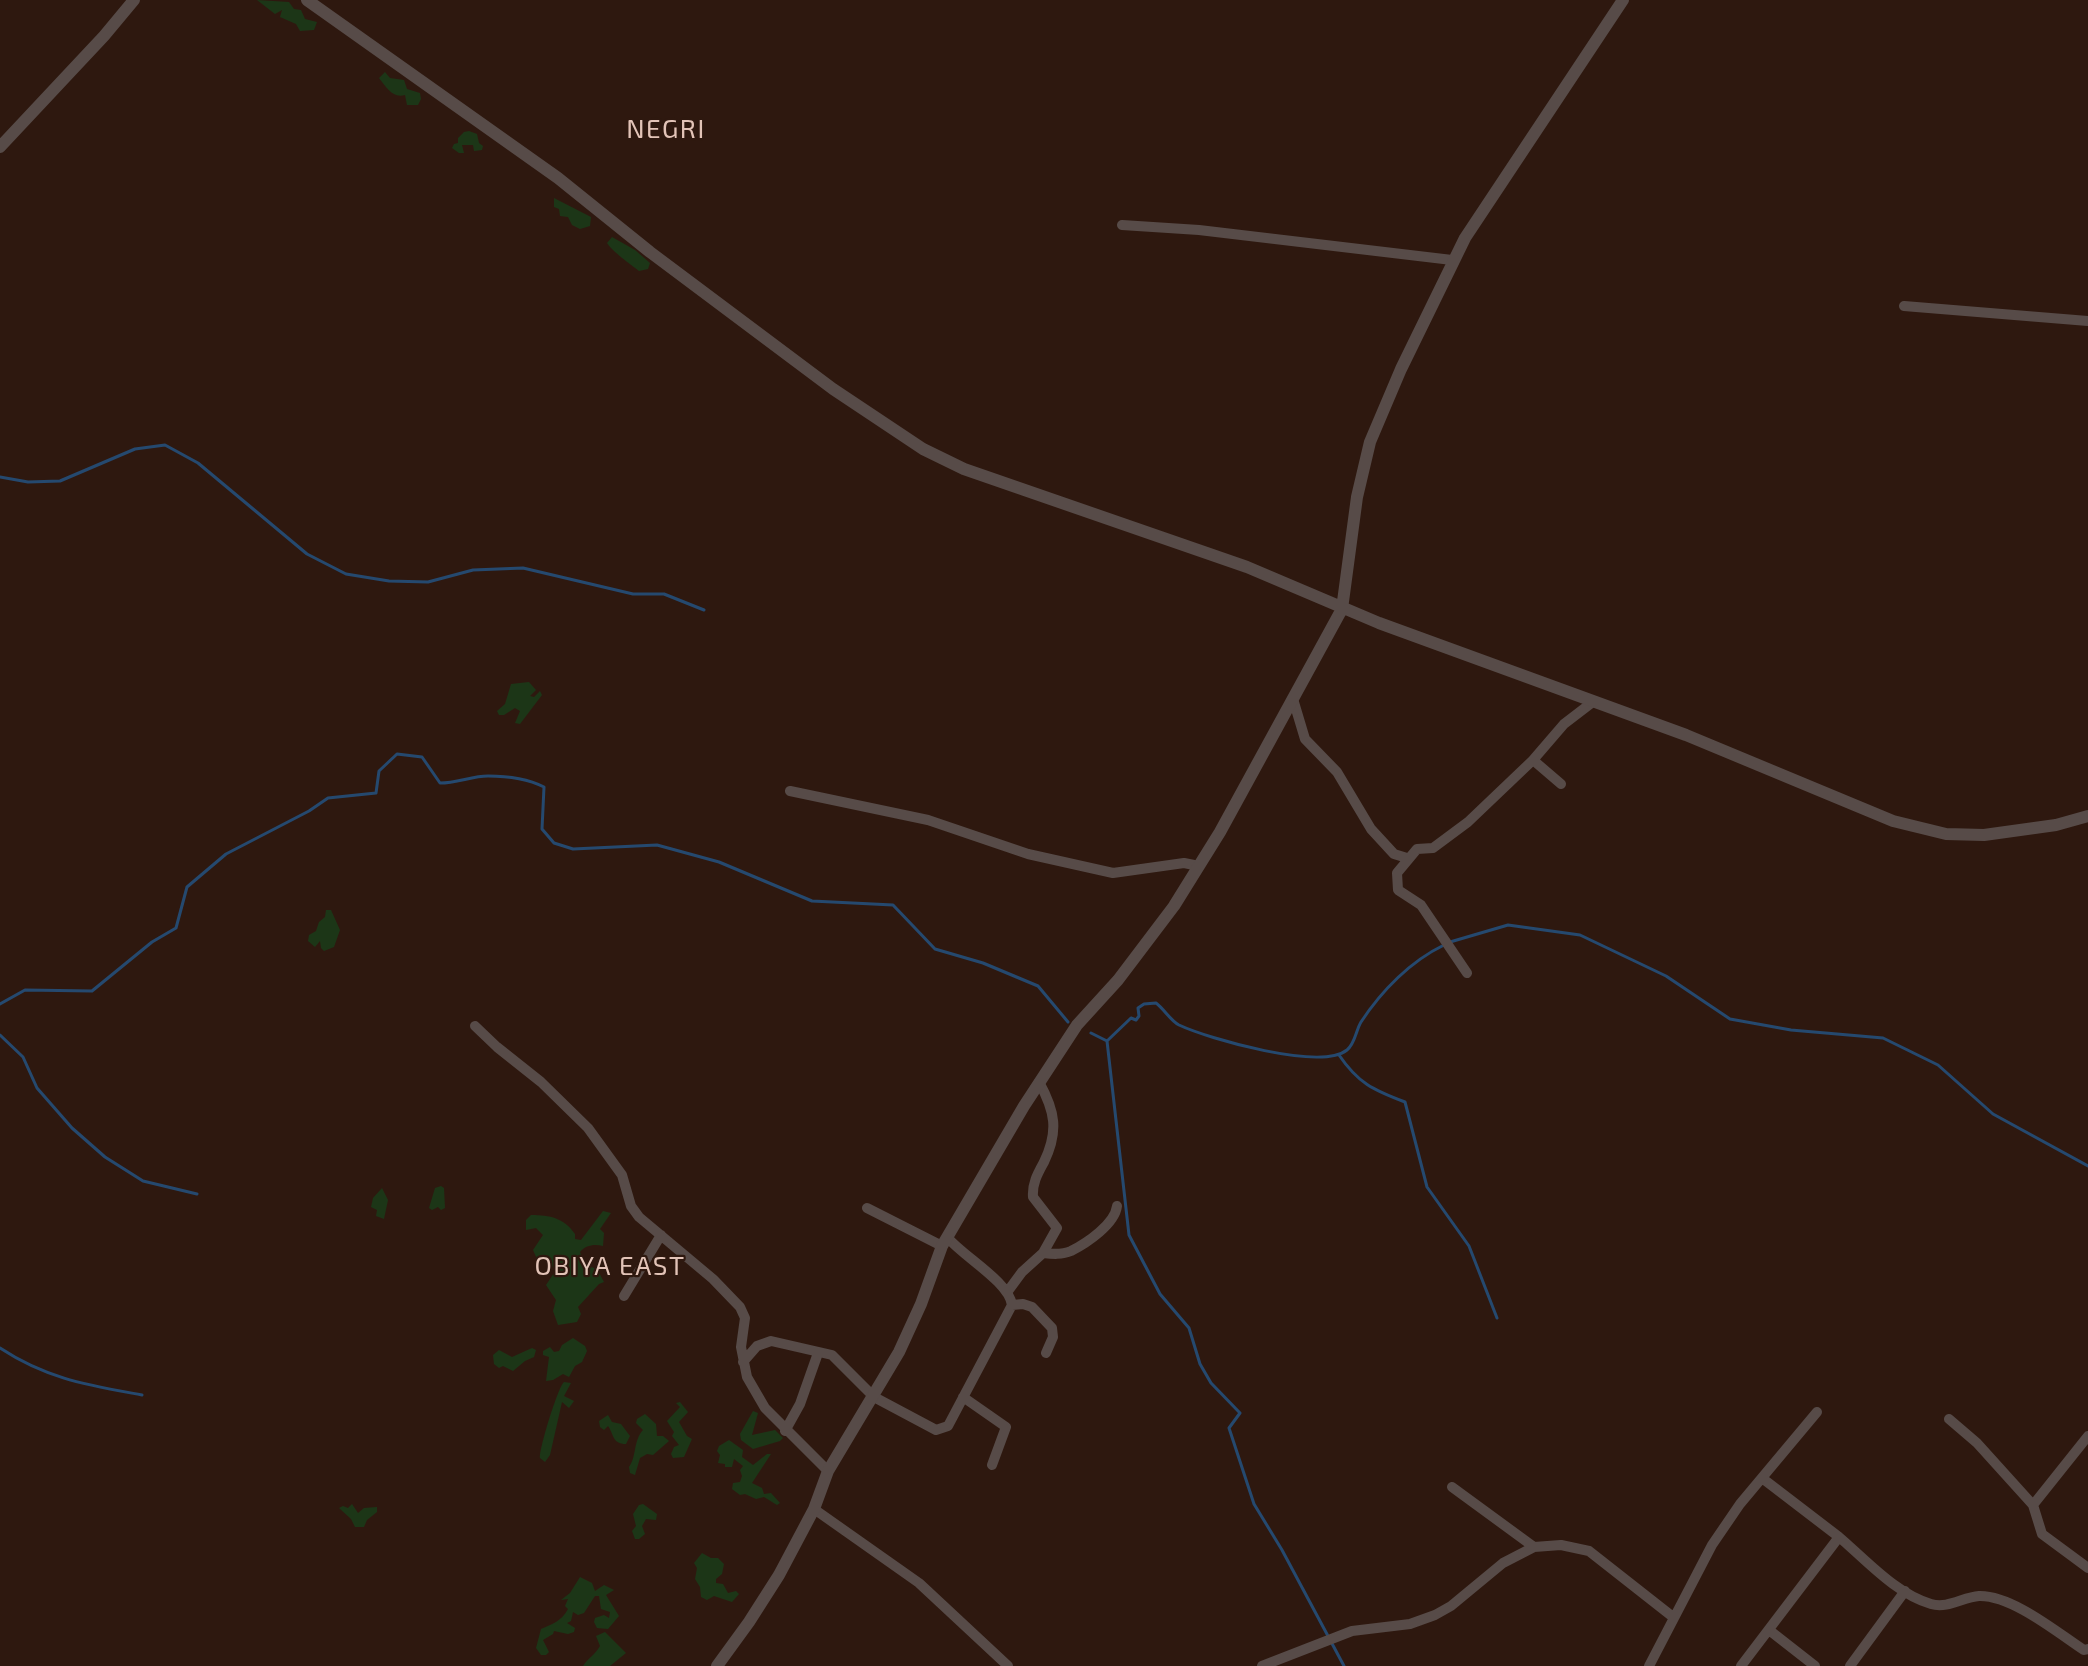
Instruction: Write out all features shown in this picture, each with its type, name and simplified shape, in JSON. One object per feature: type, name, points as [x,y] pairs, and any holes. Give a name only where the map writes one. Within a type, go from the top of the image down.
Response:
[{"type":"street","points":[[0,147],[104,36],[134,0]]},
{"type":"street","points":[[307,0],[558,178],[658,258],[833,389],[923,449],[984,477],[1247,567],[1342,609],[1686,735],[1893,821],[1946,834],[1984,835],[2056,825],[2088,816]]},
{"type":"street","points":[[717,1666],[779,1575],[814,1509],[828,1471],[874,1396],[910,1328],[945,1242],[1039,1082],[1077,1025],[1118,980],[1141,950],[1199,866],[1342,609],[1357,497],[1371,438],[1452,260],[1623,0]]},
{"type":"street","points":[[1122,225],[1259,236],[1452,260]]},
{"type":"street","points":[[1904,306],[2088,321]]},
{"type":"street","points":[[1293,699],[1305,739],[1337,772],[1371,830],[1394,854],[1407,858]]},
{"type":"street","points":[[1396,873],[1417,849],[1433,848],[1441,843],[1533,760],[1564,724],[1594,701]]},
{"type":"street","points":[[1533,760],[1560,784]]},
{"type":"street","points":[[790,791],[928,820],[1028,854],[1113,873],[1184,862],[1199,866]]},
{"type":"street","points":[[1394,854],[1398,890],[1421,905],[1467,973]]},
{"type":"street","points":[[475,1026],[541,1082],[588,1128],[622,1174],[631,1206],[639,1217],[713,1279],[742,1310],[745,1318],[741,1347],[747,1377],[765,1408],[785,1431],[828,1471]]},
{"type":"street","points":[[1008,1291],[1022,1272],[1043,1253],[1057,1228],[1033,1197],[1034,1182],[1054,1135],[1052,1110],[1039,1082]]},
{"type":"street","points":[[1043,1253],[1069,1252],[1081,1245],[1110,1222],[1117,1206]]},
{"type":"street","points":[[743,1362],[757,1346],[771,1341],[832,1355],[841,1361],[874,1396],[936,1430],[948,1426],[1012,1305],[1008,1291],[945,1242],[867,1208]]},
{"type":"street","points":[[624,1296],[661,1235]]},
{"type":"street","points":[[1012,1305],[1023,1304],[1032,1307],[1052,1328],[1053,1337],[1046,1353]]},
{"type":"street","points":[[785,1431],[800,1404],[818,1353]]},
{"type":"street","points":[[963,1397],[1006,1427],[992,1465]]},
{"type":"street","points":[[1649,1666],[1712,1545],[1762,1478],[1817,1412]]},
{"type":"street","points":[[1949,1419],[1977,1443],[2033,1505],[2042,1534],[2088,1568]]},
{"type":"street","points":[[2033,1505],[2088,1436]]},
{"type":"street","points":[[1762,1478],[1839,1537],[1905,1592],[1933,1605],[1945,1606],[1980,1596],[1997,1599],[2017,1607],[2084,1650],[2088,1649]]},
{"type":"street","points":[[1452,1487],[1534,1547]]},
{"type":"street","points":[[814,1509],[919,1583],[1008,1666]]},
{"type":"street","points":[[1741,1666],[1839,1537]]},
{"type":"street","points":[[1262,1666],[1352,1631],[1410,1624],[1435,1615],[1451,1606],[1503,1563],[1534,1547],[1561,1545],[1589,1551],[1673,1617]]},
{"type":"street","points":[[1850,1666],[1905,1592]]},
{"type":"street","points":[[1769,1630],[1815,1666]]},
{"type":"green space","points":[[257,0],[289,2],[294,9],[301,10],[305,19],[317,22],[314,30],[300,31],[296,24],[280,17],[282,10],[275,14]]},
{"type":"green space","points":[[385,72],[390,78],[404,80],[407,89],[420,93],[421,99],[418,105],[407,105],[405,95],[397,95],[390,91],[379,78]]},
{"type":"green space","points":[[464,132],[477,134],[479,143],[483,146],[482,150],[474,151],[473,145],[462,145],[464,153],[459,153],[452,148]]},
{"type":"green space","points":[[554,198],[591,217],[590,226],[580,229],[572,225],[568,217],[560,216],[559,209],[554,207]]},
{"type":"green space","points":[[612,237],[635,250],[650,263],[648,269],[639,271],[617,254],[607,243]]},
{"type":"green space","points":[[529,682],[536,690],[530,696],[534,697],[540,691],[542,695],[520,724],[515,723],[520,711],[515,708],[504,715],[499,715],[497,711],[505,704],[511,684]]},
{"type":"green space","points":[[326,910],[331,910],[340,930],[334,947],[324,951],[320,941],[315,947],[308,941],[309,935],[316,931],[319,922],[325,917]]},
{"type":"green space","points":[[441,1186],[444,1188],[445,1208],[441,1210],[438,1207],[432,1210],[429,1208],[435,1188]]},
{"type":"green space","points":[[382,1188],[388,1200],[384,1219],[376,1216],[377,1210],[371,1207],[373,1198]]},
{"type":"green space","points":[[603,1211],[611,1213],[600,1229],[604,1233],[603,1246],[590,1246],[580,1252],[585,1265],[597,1269],[604,1282],[599,1284],[578,1307],[581,1314],[577,1322],[558,1325],[553,1311],[556,1300],[546,1285],[556,1270],[545,1259],[537,1259],[533,1250],[543,1235],[536,1228],[526,1230],[526,1220],[531,1215],[556,1218],[571,1229],[575,1234],[575,1239],[581,1240]]},
{"type":"green space","points":[[573,1338],[585,1346],[587,1351],[582,1362],[575,1366],[569,1377],[563,1374],[546,1381],[549,1357],[543,1355],[543,1351],[550,1347],[554,1352],[559,1351],[562,1345]]},
{"type":"green space","points":[[532,1348],[536,1350],[534,1357],[513,1371],[503,1366],[499,1368],[494,1364],[493,1355],[499,1350],[512,1357]]},
{"type":"green space","points":[[564,1382],[571,1383],[564,1396],[574,1401],[569,1408],[562,1402],[550,1455],[545,1462],[540,1458],[542,1443]]},
{"type":"green space","points":[[680,1402],[688,1412],[679,1422],[687,1436],[692,1439],[684,1457],[673,1458],[671,1454],[674,1447],[679,1445],[672,1436],[674,1432],[667,1421],[680,1407],[676,1403]]},
{"type":"green space","points":[[753,1411],[758,1413],[752,1435],[775,1430],[783,1438],[780,1441],[753,1449],[741,1440],[740,1434]]},
{"type":"green space","points":[[645,1414],[656,1424],[657,1436],[663,1436],[669,1441],[653,1455],[647,1454],[640,1458],[635,1475],[630,1473],[629,1467],[643,1430],[636,1423],[637,1419]]},
{"type":"green space","points":[[608,1415],[612,1422],[621,1424],[630,1436],[626,1444],[621,1444],[616,1440],[608,1426],[604,1430],[600,1427],[599,1421]]},
{"type":"green space","points":[[729,1440],[743,1450],[742,1457],[753,1465],[767,1454],[771,1454],[752,1483],[762,1488],[764,1494],[771,1493],[780,1503],[777,1505],[764,1497],[756,1499],[745,1494],[740,1495],[732,1489],[733,1483],[740,1482],[742,1476],[740,1470],[743,1466],[734,1459],[732,1467],[725,1467],[725,1464],[718,1463],[720,1455],[717,1451],[719,1446]]},
{"type":"green space","points":[[352,1504],[358,1513],[364,1508],[377,1507],[377,1512],[367,1520],[364,1527],[355,1527],[351,1519],[339,1508],[343,1506],[348,1508]]},
{"type":"green space","points":[[643,1504],[657,1514],[656,1520],[646,1519],[642,1526],[645,1534],[635,1539],[632,1531],[636,1526],[633,1514],[639,1505]]},
{"type":"green space","points":[[702,1553],[711,1558],[718,1558],[724,1564],[722,1574],[716,1579],[716,1583],[723,1584],[728,1593],[736,1591],[739,1594],[732,1602],[714,1596],[707,1600],[701,1597],[700,1587],[695,1579],[697,1568],[694,1563]]},
{"type":"green space","points":[[580,1577],[592,1583],[595,1591],[604,1585],[614,1590],[606,1595],[619,1616],[608,1629],[597,1628],[595,1618],[604,1615],[609,1618],[610,1612],[601,1609],[599,1596],[595,1596],[584,1613],[578,1615],[573,1612],[571,1621],[567,1623],[575,1628],[574,1632],[568,1634],[554,1631],[543,1640],[549,1652],[541,1655],[536,1648],[541,1629],[556,1622],[566,1613],[568,1609],[565,1606],[568,1599],[561,1600],[570,1593]]},
{"type":"green space","points":[[605,1632],[626,1653],[610,1666],[583,1666],[600,1646],[596,1636]]},
{"type":"waterway","points":[[0,477],[28,482],[60,481],[135,449],[165,445],[198,463],[307,554],[346,574],[389,581],[428,582],[473,570],[523,568],[633,594],[664,594],[704,610]]},
{"type":"waterway","points":[[0,1004],[25,990],[92,991],[152,942],[176,928],[187,887],[226,854],[309,811],[328,798],[376,793],[379,771],[397,754],[422,757],[440,783],[495,776],[524,780],[544,787],[542,829],[554,843],[573,849],[657,845],[719,862],[812,901],[893,905],[935,949],[983,963],[1038,986],[1068,1022]]},
{"type":"waterway","points":[[1450,942],[1508,925],[1580,935],[1666,976],[1730,1019],[1791,1030],[1883,1038],[1938,1065],[1993,1114],[2088,1166]]},
{"type":"waterway","points":[[1091,1033],[1107,1041],[1131,1018],[1136,1020],[1139,1016],[1138,1008],[1144,1004],[1156,1003],[1179,1025],[1214,1038],[1290,1055],[1334,1056],[1350,1047],[1361,1022],[1398,978],[1420,959],[1444,945]]},
{"type":"waterway","points":[[0,1035],[23,1057],[37,1088],[72,1128],[105,1157],[143,1181],[197,1194]]},
{"type":"waterway","points":[[1107,1041],[1129,1235],[1160,1294],[1189,1328],[1200,1364],[1211,1383],[1240,1413],[1229,1428],[1254,1504],[1282,1550],[1344,1666]]},
{"type":"waterway","points":[[1339,1055],[1367,1085],[1405,1102],[1427,1187],[1469,1246],[1497,1318]]},
{"type":"waterway","points":[[0,1348],[17,1359],[51,1374],[86,1384],[142,1395]]},
{"type":"district","name":"NEGRI","points":[[666,129]]},
{"type":"district","name":"OBIYA EAST","points":[[610,1266]]}]
